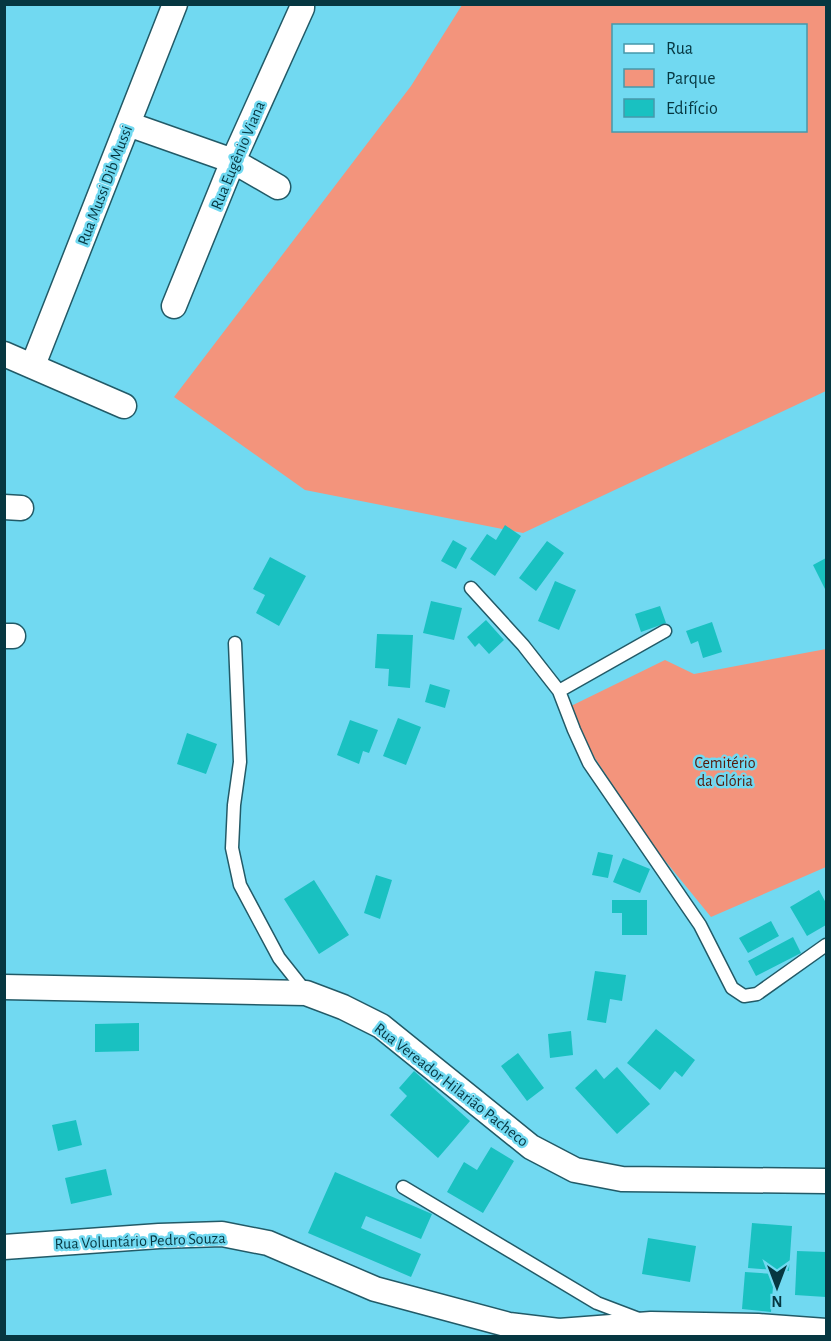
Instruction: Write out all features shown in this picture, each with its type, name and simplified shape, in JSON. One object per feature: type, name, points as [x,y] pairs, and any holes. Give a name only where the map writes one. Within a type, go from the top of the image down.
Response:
[{"type":"street","name":"Rua Mussi Dib Mussi","points":[[33,365],[175,4]]},
{"type":"street","name":"Rua Eugênio Viana","points":[[174,306],[233,161],[302,4]]},
{"type":"street","points":[[128,124],[233,161],[278,187]]},
{"type":"street","points":[[4,354],[124,406]]},
{"type":"street","name":"Rua Vereador Hilarião Pacheco","points":[[4,987],[306,993],[343,1007],[381,1026],[531,1147],[576,1170],[622,1179],[826,1181]]},
{"type":"street","name":"Rua Voluntário Pedro Souza","points":[[9,1246],[222,1234],[268,1243],[375,1289],[509,1325],[559,1331],[651,1324],[758,1326],[826,1331]]},
{"type":"lane","points":[[471,588],[523,645],[560,691],[589,763],[700,925],[732,988],[744,996],[756,994],[826,945]]},
{"type":"lane","points":[[560,691],[665,631]]},
{"type":"lane","points":[[235,643],[240,762],[233,816],[232,848],[240,885],[279,958],[306,993]]},
{"type":"lane","points":[[403,1187],[597,1303],[651,1324]]},
{"type":"green space","points":[[462,5],[826,5],[826,391],[523,533],[305,490],[174,397],[411,86]]},
{"type":"green space","name":"Cemitério da Glória","points":[[826,649],[826,867],[711,917],[649,841],[591,752],[571,706],[665,660],[694,674]]},
{"type":"building","points":[[505,525],[521,536],[495,576],[470,559],[487,534],[496,540]]},
{"type":"building","points":[[453,540],[467,548],[456,569],[441,561]]},
{"type":"building","points":[[547,541],[564,553],[536,591],[519,578]]},
{"type":"building","points":[[270,557],[306,576],[279,626],[256,613],[265,595],[253,589]]},
{"type":"building","points":[[826,558],[826,591],[813,565]]},
{"type":"building","points":[[555,581],[576,590],[559,630],[538,621]]},
{"type":"building","points":[[431,601],[462,608],[454,640],[423,633]]},
{"type":"building","points":[[660,606],[666,623],[641,632],[635,614]]},
{"type":"building","points":[[486,620],[504,640],[489,654],[479,643],[475,647],[467,637]]},
{"type":"building","points":[[712,622],[722,652],[703,658],[698,641],[691,644],[686,631]]},
{"type":"building","points":[[377,634],[413,635],[410,688],[388,686],[389,669],[375,668]]},
{"type":"building","points":[[430,684],[450,690],[445,708],[425,702]]},
{"type":"building","points":[[398,718],[421,727],[406,765],[383,756]]},
{"type":"building","points":[[350,720],[378,730],[369,753],[363,751],[359,764],[337,755]]},
{"type":"building","points":[[187,733],[217,744],[206,774],[177,764]]},
{"type":"building","points":[[598,852],[613,855],[608,878],[592,875]]},
{"type":"building","points":[[623,858],[650,869],[640,893],[613,882]]},
{"type":"building","points":[[376,875],[392,880],[380,919],[364,913]]},
{"type":"building","points":[[314,880],[349,935],[319,954],[284,899]]},
{"type":"building","points":[[819,890],[826,903],[826,925],[807,936],[790,907]]},
{"type":"building","points":[[612,900],[647,900],[647,935],[622,935],[622,913],[612,913]]},
{"type":"building","points":[[771,921],[779,936],[748,953],[739,938]]},
{"type":"building","points":[[793,937],[801,953],[756,976],[748,961]]},
{"type":"building","points":[[595,971],[626,975],[622,1001],[610,999],[606,1023],[587,1020]]},
{"type":"building","points":[[139,1023],[139,1051],[95,1052],[95,1024]]},
{"type":"building","points":[[656,1029],[695,1060],[682,1077],[675,1071],[660,1090],[627,1063]]},
{"type":"building","points":[[571,1031],[573,1055],[550,1058],[548,1034]]},
{"type":"building","points":[[518,1053],[544,1088],[527,1101],[501,1066]]},
{"type":"building","points":[[617,1067],[650,1104],[617,1134],[575,1088],[596,1069],[604,1079]]},
{"type":"building","points":[[414,1071],[470,1121],[438,1158],[390,1115],[407,1096],[399,1088]]},
{"type":"building","points":[[76,1120],[82,1145],[58,1151],[52,1125]]},
{"type":"building","points":[[491,1147],[514,1161],[483,1213],[447,1192],[464,1162],[477,1170]]},
{"type":"building","points":[[106,1169],[112,1195],[71,1204],[65,1178]]},
{"type":"building","points":[[335,1172],[432,1214],[421,1239],[366,1216],[361,1228],[421,1254],[411,1277],[308,1233]]},
{"type":"building","points":[[752,1223],[792,1226],[789,1271],[748,1268]]},
{"type":"building","points":[[648,1238],[696,1246],[690,1282],[642,1274]]},
{"type":"building","points":[[797,1251],[826,1252],[826,1297],[795,1295]]},
{"type":"building","points":[[745,1272],[774,1274],[771,1312],[742,1309]]}]
